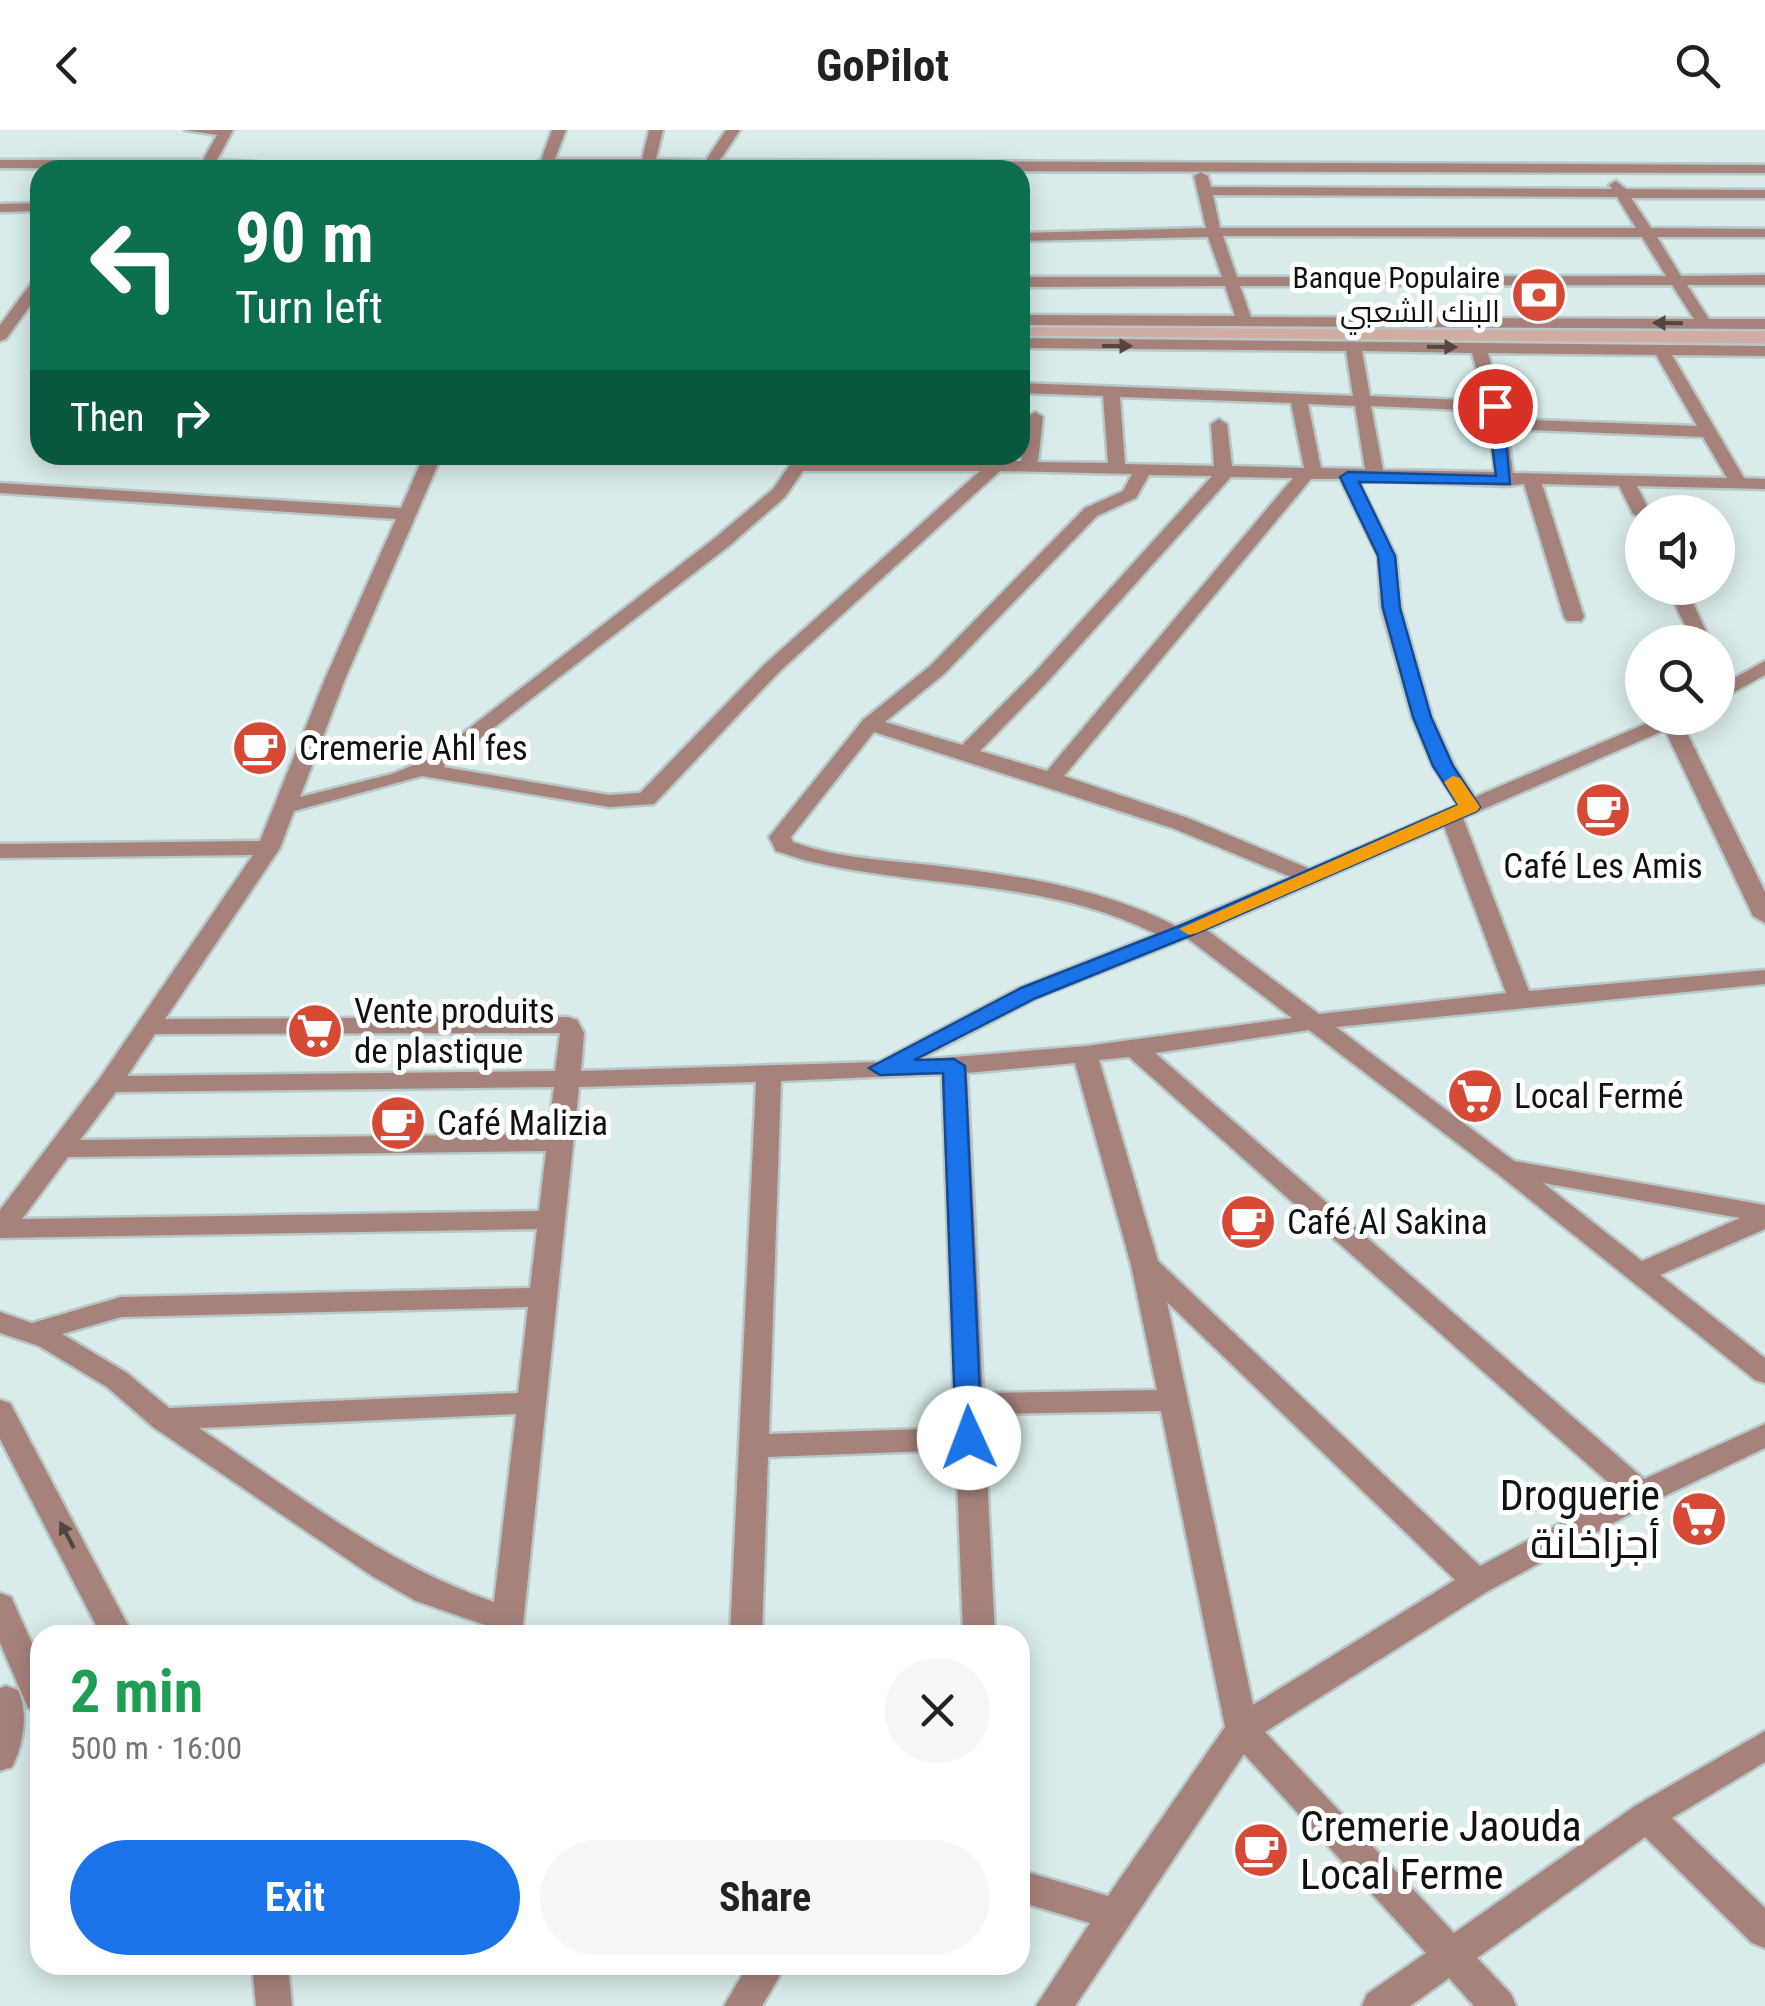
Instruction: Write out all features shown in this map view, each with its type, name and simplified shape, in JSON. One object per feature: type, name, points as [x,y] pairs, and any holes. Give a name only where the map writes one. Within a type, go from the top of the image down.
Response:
[{"type":"street","points":[[192,130],[226,130],[210,160]]},
{"type":"street","points":[[549,160],[558,130]]},
{"type":"street","points":[[649,160],[656,130]]},
{"type":"street","points":[[720,160],[733,130]]},
{"type":"street","points":[[0,164],[30,164]]},
{"type":"street","points":[[1198,166],[1214,232],[1244,319]]},
{"type":"street","points":[[1030,167],[1765,169]]},
{"type":"street","points":[[1606,168],[1704,323]]},
{"type":"street","points":[[1205,192],[1765,194]]},
{"type":"street","points":[[0,208],[30,207]]},
{"type":"street","points":[[1030,236],[1214,232],[1765,233]]},
{"type":"street","points":[[1030,282],[1765,280]]},
{"type":"street","points":[[0,335],[29,288]]},
{"type":"street","points":[[1030,320],[1765,324]]},
{"type":"street","points":[[1352,346],[1375,477]]},
{"type":"street","points":[[1030,385],[1082,368],[1352,346],[1765,351]]},
{"type":"street","points":[[1030,347],[1082,368],[1111,392],[1360,400],[1709,432]]},
{"type":"street","points":[[1478,348],[1496,415],[1504,481]]},
{"type":"street","points":[[1661,350],[1739,484]]},
{"type":"street","points":[[1111,392],[1117,470]]},
{"type":"street","points":[[1051,779],[1310,475],[1298,398]]},
{"type":"street","points":[[1030,459],[1035,417]]},
{"type":"street","points":[[966,754],[1042,676],[1224,474],[1219,424]]},
{"type":"street","points":[[0,1228],[63,1149],[269,848],[335,679],[429,465]]},
{"type":"street","points":[[285,807],[422,770],[439,761],[722,542],[779,494],[794,465]]},
{"type":"street","points":[[963,465],[1504,481],[1765,484]]},
{"type":"street","points":[[422,770],[609,801],[646,799],[712,725],[820,620],[996,466]]},
{"type":"street","points":[[1143,470],[1130,494],[1091,512],[937,670],[870,724],[780,837],[784,846],[825,858],[1074,894],[1138,913],[1182,932],[1508,1168],[1765,1373]]},
{"type":"street","points":[[1348,477],[1386,556],[1392,608],[1422,717],[1460,811],[1520,998]]},
{"type":"street","points":[[1532,481],[1574,616]]},
{"type":"street","points":[[1626,482],[1632,495]]},
{"type":"street","points":[[0,488],[408,514]]},
{"type":"street","points":[[1735,680],[1765,667]]},
{"type":"street","points":[[870,724],[1180,822],[1308,876]]},
{"type":"street","points":[[880,1068],[1028,993],[1182,932],[1628,735]]},
{"type":"street","points":[[1680,735],[1765,916]]},
{"type":"street","points":[[0,851],[269,848]]},
{"type":"street","points":[[109,1084],[567,1081],[954,1066],[1135,1049],[1520,998],[1765,977]]},
{"type":"street","points":[[144,1028],[555,1022],[568,1025],[572,1032],[507,1625]]},
{"type":"street","points":[[1135,1049],[1642,1494]]},
{"type":"street","points":[[1084,1054],[1145,1266],[1242,1729],[1498,2006]]},
{"type":"street","points":[[954,1066],[978,1625]]},
{"type":"street","points":[[746,1625],[769,1076]]},
{"type":"street","points":[[63,1149],[560,1142]]},
{"type":"street","points":[[1508,1168],[1765,1216]]},
{"type":"street","points":[[1640,1272],[1765,1216]]},
{"type":"street","points":[[0,1228],[552,1220]]},
{"type":"street","points":[[1145,1266],[1477,1582]]},
{"type":"street","points":[[34,1332],[121,1307],[543,1297]]},
{"type":"street","points":[[0,1322],[34,1332],[117,1380],[163,1419],[382,1568],[502,1625]]},
{"type":"street","points":[[968,1404],[1173,1400]]},
{"type":"street","points":[[163,1419],[532,1403]]},
{"type":"street","points":[[0,1411],[112,1625]]},
{"type":"street","points":[[1054,2006],[1242,1729],[1477,1582],[1642,1494],[1765,1435]]},
{"type":"street","points":[[752,1446],[969,1438]]},
{"type":"street","points":[[0,1606],[30,1676]]},
{"type":"street","points":[[0,1757],[6,1736],[3,1700],[30,1700]]},
{"type":"street","points":[[1380,2006],[1647,1816],[1765,1745]]},
{"type":"street","points":[[1647,1816],[1765,1932]]},
{"type":"street","points":[[1030,1889],[1118,1915]]},
{"type":"street","points":[[271,1975],[274,2006]]},
{"type":"street","points":[[742,2006],[762,1975]]},
{"type":"shaded area","points":[[1030,326],[1765,331],[1765,345],[1030,338]]},
{"type":"slow traffic","points":[[1189,929],[1470,807],[1453,782]]},
{"type":"place","name":"Banque Populaire البنك الشعبي","points":[[1539,295]]},
{"type":"place","name":"Cremerie Ahl fes","points":[[260,748]]},
{"type":"place","name":"Café Les Amis","points":[[1603,810]]},
{"type":"place","name":"Vente produits de plastique","points":[[315,1031]]},
{"type":"place","name":"Local Fermé","points":[[1475,1096]]},
{"type":"place","name":"Café Malizia","points":[[398,1123]]},
{"type":"place","name":"Café Al Sakina","points":[[1248,1222]]},
{"type":"place","name":"Droguerie أجزاخانة","points":[[1699,1519]]},
{"type":"place","name":"Cremerie Jaouda Local Ferme","points":[[1261,1850]]},
{"type":"route","points":[[969,1438],[954,1066],[880,1068],[1028,993],[1190,929],[1470,807],[1443,766],[1422,717],[1392,608],[1386,556],[1348,477],[1504,481],[1495,406]]}]
